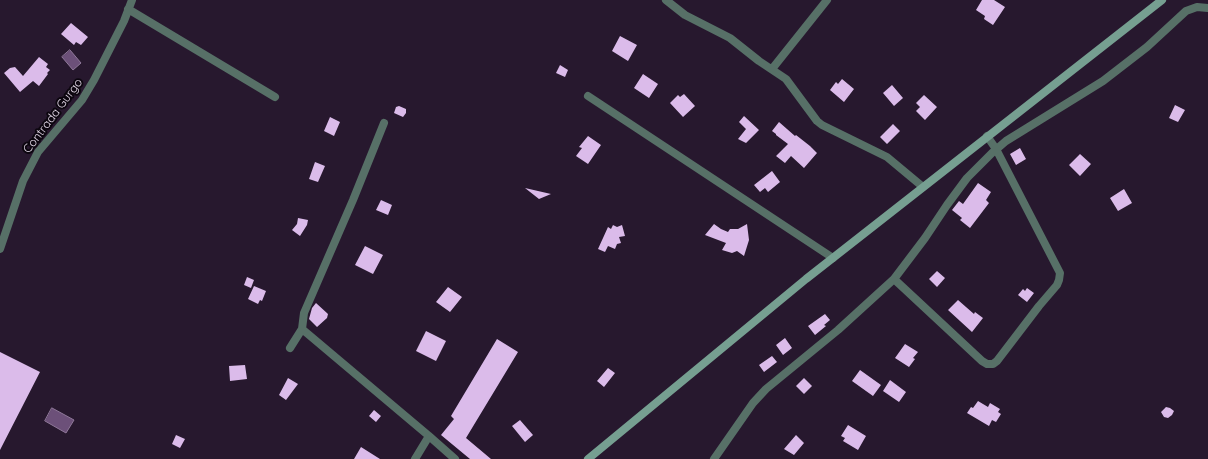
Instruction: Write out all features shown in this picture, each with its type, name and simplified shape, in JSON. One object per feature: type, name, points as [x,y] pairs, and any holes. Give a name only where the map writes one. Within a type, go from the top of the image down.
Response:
[{"type":"main road","points":[[588,459],[806,279],[1162,0]]},
{"type":"street","name":"Contrada Gurgo","points":[[0,249],[23,181],[38,152],[82,100],[98,73],[124,21],[132,0]]},
{"type":"street","points":[[666,0],[685,15],[730,38],[759,61],[791,83],[817,121],[822,125],[887,157],[923,187]]},
{"type":"street","points":[[772,69],[827,0]]},
{"type":"street","points":[[714,459],[753,403],[766,389],[838,330],[894,279],[967,178],[996,150],[1006,141],[1103,81],[1147,47],[1186,11],[1197,7],[1208,8]]},
{"type":"street","points":[[128,9],[275,97]]},
{"type":"street","points":[[588,96],[833,258]]},
{"type":"street","points":[[290,348],[302,329],[304,313],[353,200],[384,123]]},
{"type":"street","points":[[894,279],[987,364],[993,364],[997,361],[1057,285],[1060,273],[996,150],[987,136]]},
{"type":"street","points":[[302,329],[455,459]]},
{"type":"street","points":[[415,459],[429,436]]},
{"type":"shaded area","points":[[70,50],[81,63],[73,70],[62,57]]},
{"type":"shaded area","points":[[52,408],[74,420],[66,433],[45,421]]},
{"type":"building","points":[[982,0],[994,0],[1005,7],[993,25],[984,19],[985,16],[976,10]]},
{"type":"building","points":[[71,23],[88,37],[81,45],[76,42],[74,45],[61,34]]},
{"type":"building","points":[[620,36],[637,45],[628,61],[612,51]]},
{"type":"building","points":[[39,57],[48,64],[46,67],[50,70],[47,73],[48,74],[39,86],[33,81],[20,92],[4,73],[10,68],[15,67],[23,76]]},
{"type":"building","points":[[560,65],[568,70],[565,77],[556,73]]},
{"type":"building","points":[[643,74],[658,84],[649,98],[634,88]]},
{"type":"building","points":[[842,79],[854,89],[844,102],[830,90],[836,82],[838,84]]},
{"type":"building","points":[[892,85],[903,98],[894,106],[883,93]]},
{"type":"building","points":[[684,94],[695,106],[683,117],[670,103],[678,95],[680,97]]},
{"type":"building","points":[[924,95],[937,107],[925,120],[916,111],[920,107],[916,103]]},
{"type":"building","points":[[1175,105],[1185,110],[1178,122],[1169,118]]},
{"type":"building","points":[[399,106],[406,109],[406,113],[403,117],[394,113],[396,107]]},
{"type":"building","points":[[744,116],[759,130],[746,143],[738,139],[746,129],[739,122]]},
{"type":"building","points":[[330,117],[340,122],[334,136],[324,131]]},
{"type":"building","points":[[779,122],[817,153],[804,168],[791,156],[785,163],[776,156],[788,144],[772,131]]},
{"type":"building","points":[[893,124],[900,131],[887,144],[880,137]]},
{"type":"building","points":[[588,136],[601,145],[588,164],[576,156],[582,148],[579,147]]},
{"type":"building","points":[[1020,148],[1026,159],[1016,165],[1010,154]]},
{"type":"building","points":[[1080,154],[1091,164],[1080,176],[1069,165]]},
{"type":"building","points":[[315,162],[325,166],[318,182],[309,179]]},
{"type":"building","points":[[772,171],[780,182],[768,192],[765,188],[760,192],[754,185]]},
{"type":"building","points":[[978,183],[991,192],[986,200],[989,203],[970,228],[960,220],[962,218],[952,210],[959,201],[963,204]]},
{"type":"building","points":[[525,188],[551,194],[539,199]]},
{"type":"building","points":[[1124,189],[1132,203],[1118,211],[1110,198]]},
{"type":"building","points":[[381,200],[392,205],[388,215],[376,210]]},
{"type":"building","points":[[298,218],[308,220],[307,225],[300,236],[292,230],[297,224]]},
{"type":"building","points":[[714,224],[728,232],[730,229],[738,229],[747,224],[749,240],[744,256],[737,251],[732,253],[722,250],[726,243],[705,235]]},
{"type":"building","points":[[613,225],[617,227],[622,225],[625,236],[619,237],[621,243],[617,244],[615,249],[608,246],[605,252],[598,249],[608,227],[611,229]]},
{"type":"building","points":[[365,246],[383,255],[373,274],[355,265]]},
{"type":"building","points":[[937,271],[945,278],[937,287],[929,279]]},
{"type":"building","points":[[247,277],[254,280],[251,288],[244,285]]},
{"type":"building","points":[[254,286],[266,291],[262,301],[260,300],[258,304],[248,299]]},
{"type":"building","points":[[448,287],[462,297],[450,312],[436,302]]},
{"type":"building","points":[[1027,288],[1034,293],[1027,302],[1018,295],[1023,289],[1025,291]]},
{"type":"building","points":[[958,300],[974,314],[975,312],[983,318],[972,332],[948,310]]},
{"type":"building","points":[[316,303],[328,314],[327,318],[317,327],[309,319],[312,308]]},
{"type":"building","points":[[825,314],[830,320],[824,325],[826,326],[815,335],[808,326]]},
{"type":"building","points":[[426,331],[446,341],[436,361],[416,351]]},
{"type":"building","points":[[785,338],[792,348],[783,355],[776,345]]},
{"type":"building","points":[[497,339],[518,352],[466,438],[491,459],[470,459],[441,435],[454,419],[451,416]]},
{"type":"building","points":[[905,344],[918,352],[913,358],[915,359],[909,367],[895,358]]},
{"type":"building","points":[[0,352],[40,372],[0,450]]},
{"type":"building","points":[[772,356],[777,362],[764,372],[759,365]]},
{"type":"building","points":[[245,365],[247,379],[230,381],[229,366]]},
{"type":"building","points":[[608,368],[615,373],[604,387],[597,381]]},
{"type":"building","points":[[860,370],[881,385],[873,396],[852,381]]},
{"type":"building","points":[[288,378],[298,384],[286,400],[279,395]]},
{"type":"building","points":[[804,378],[812,386],[804,394],[796,386]]},
{"type":"building","points":[[890,380],[906,392],[899,402],[883,391]]},
{"type":"building","points":[[978,401],[988,407],[990,403],[1000,409],[998,412],[1001,414],[996,422],[992,420],[989,426],[967,413]]},
{"type":"building","points":[[1166,407],[1174,411],[1168,418],[1164,417],[1161,412]]},
{"type":"building","points":[[374,410],[381,416],[376,422],[369,416]]},
{"type":"building","points":[[520,420],[533,435],[525,442],[512,426]]},
{"type":"building","points":[[848,425],[866,436],[858,450],[843,441],[845,438],[841,436]]},
{"type":"building","points":[[176,435],[185,439],[180,448],[172,444]]},
{"type":"building","points":[[796,435],[804,443],[794,455],[784,449]]},
{"type":"building","points":[[361,447],[380,459],[354,459]]}]
